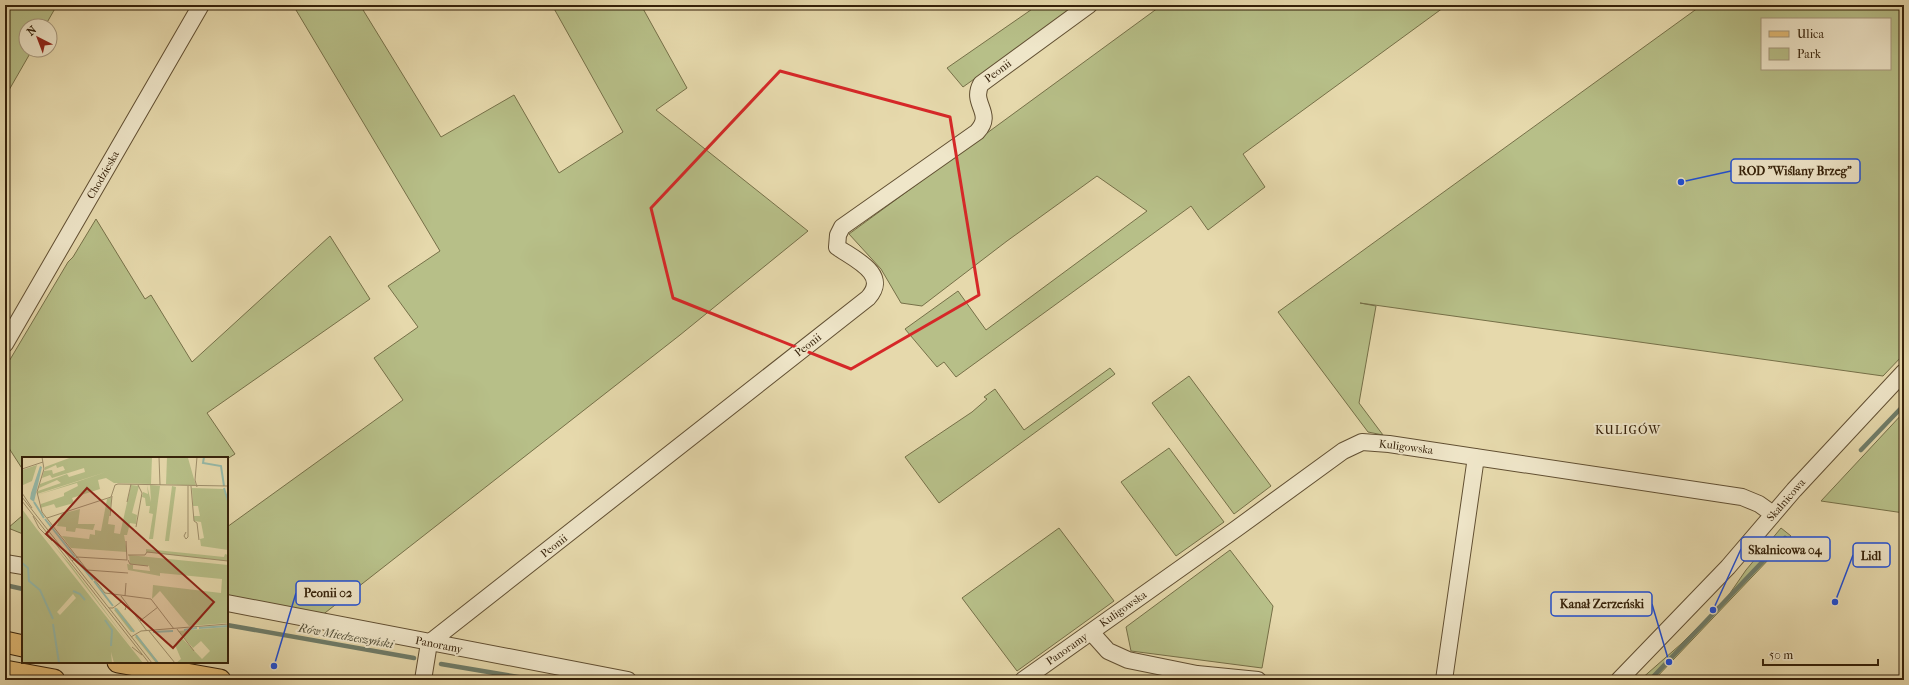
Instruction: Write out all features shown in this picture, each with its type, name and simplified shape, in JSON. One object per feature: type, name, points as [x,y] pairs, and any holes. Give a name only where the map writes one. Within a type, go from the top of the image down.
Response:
[{"type":"main road","points":[[5,642],[22,646]]},
{"type":"main road","points":[[124,663],[220,680]]},
{"type":"main road","points":[[5,672],[54,680]]},
{"type":"street","name":"Chodzieska","points":[[5,344],[201,5]]},
{"type":"street","name":"Peonii","points":[[429,643],[870,295],[875,286],[874,275],[837,247],[838,235],[842,227],[977,132],[984,121],[978,97],[978,90],[981,84],[1089,5]]},
{"type":"street","name":"Skalnicowa","points":[[1619,680],[1728,567],[1773,514],[1904,372]]},
{"type":"street","name":"Kuligowska","points":[[1091,632],[1343,451],[1362,442],[1389,444],[1742,497],[1759,504],[1773,514]]},
{"type":"street","points":[[1444,680],[1476,457]]},
{"type":"street","points":[[5,563],[22,566]]},
{"type":"street","name":"Panoramy","points":[[228,603],[628,680]]},
{"type":"street","name":"Panoramy","points":[[1022,680],[1091,632]]},
{"type":"street","points":[[1091,632],[1108,651],[1128,660],[1197,674],[1258,680]]},
{"type":"street","points":[[423,680],[429,643]]},
{"type":"highlighted area","points":[[780,71],[950,117],[979,295],[851,369],[673,298],[651,208]]},
{"type":"green space","points":[[5,5],[57,5],[50,18],[18,18],[18,58],[27,58],[5,97]]},
{"type":"green space","points":[[293,5],[360,5],[441,137],[514,95],[559,173],[623,132],[552,5],[641,5],[687,88],[656,110],[808,231],[680,335],[321,616],[228,598],[228,526],[403,400],[374,358],[418,327],[388,286],[440,251]]},
{"type":"green space","points":[[1038,5],[1078,5],[963,87],[947,68]]},
{"type":"green space","points":[[1162,5],[1447,5],[1243,154],[1265,187],[1208,230],[1191,206],[956,377],[944,362],[937,367],[905,329],[958,291],[986,330],[1147,211],[1097,176],[1007,241],[922,306],[901,303],[881,269],[849,234]]},
{"type":"green space","points":[[1702,5],[1904,5],[1904,354],[1883,376],[1360,303],[1376,306],[1359,403],[1383,435],[1368,432],[1278,312]]},
{"type":"green space","points":[[96,219],[145,299],[151,295],[192,362],[330,236],[370,299],[207,413],[235,454],[228,458],[228,457],[22,457],[22,468],[5,442],[5,368],[68,262],[73,257]]},
{"type":"green space","points":[[1110,368],[1115,374],[939,503],[905,457],[972,412],[987,399],[984,397],[995,389],[1024,430]]},
{"type":"green space","points":[[1189,376],[1271,486],[1234,514],[1152,403]]},
{"type":"green space","points":[[1904,412],[1904,513],[1821,501]]},
{"type":"green space","points":[[1169,448],[1224,522],[1176,556],[1121,482]]},
{"type":"green space","points":[[22,516],[22,534],[8,528]]},
{"type":"green space","points":[[1059,528],[1114,601],[1017,671],[962,598]]},
{"type":"green space","points":[[1781,528],[1791,536],[1654,680],[1640,680],[1681,644],[1726,599],[1746,570]]},
{"type":"green space","points":[[1230,550],[1273,606],[1262,668],[1131,651],[1126,627]]},
{"type":"waterway","points":[[1861,450],[1904,405]]},
{"type":"waterway","points":[[1650,680],[1785,538]]},
{"type":"waterway","name":"Rów Miedzeszyński","points":[[5,585],[22,589]]},
{"type":"waterway","name":"Rów Miedzeszyński","points":[[228,625],[414,658]]},
{"type":"waterway","name":"Rów Miedzeszyński","points":[[441,664],[536,680]]},
{"type":"place","name":"ROD \"Wiślany Brzeg\"","points":[[1681,182]]},
{"type":"place","name":"Lidl","points":[[1835,602]]},
{"type":"place","name":"Skalnicowa 04","points":[[1713,610]]},
{"type":"place","name":"Kanał Zerzeński","points":[[1669,662]]},
{"type":"place","name":"Peonii 02","points":[[274,666]]},
{"type":"district","name":"KULIGÓW","points":[[1628,430]]}]
